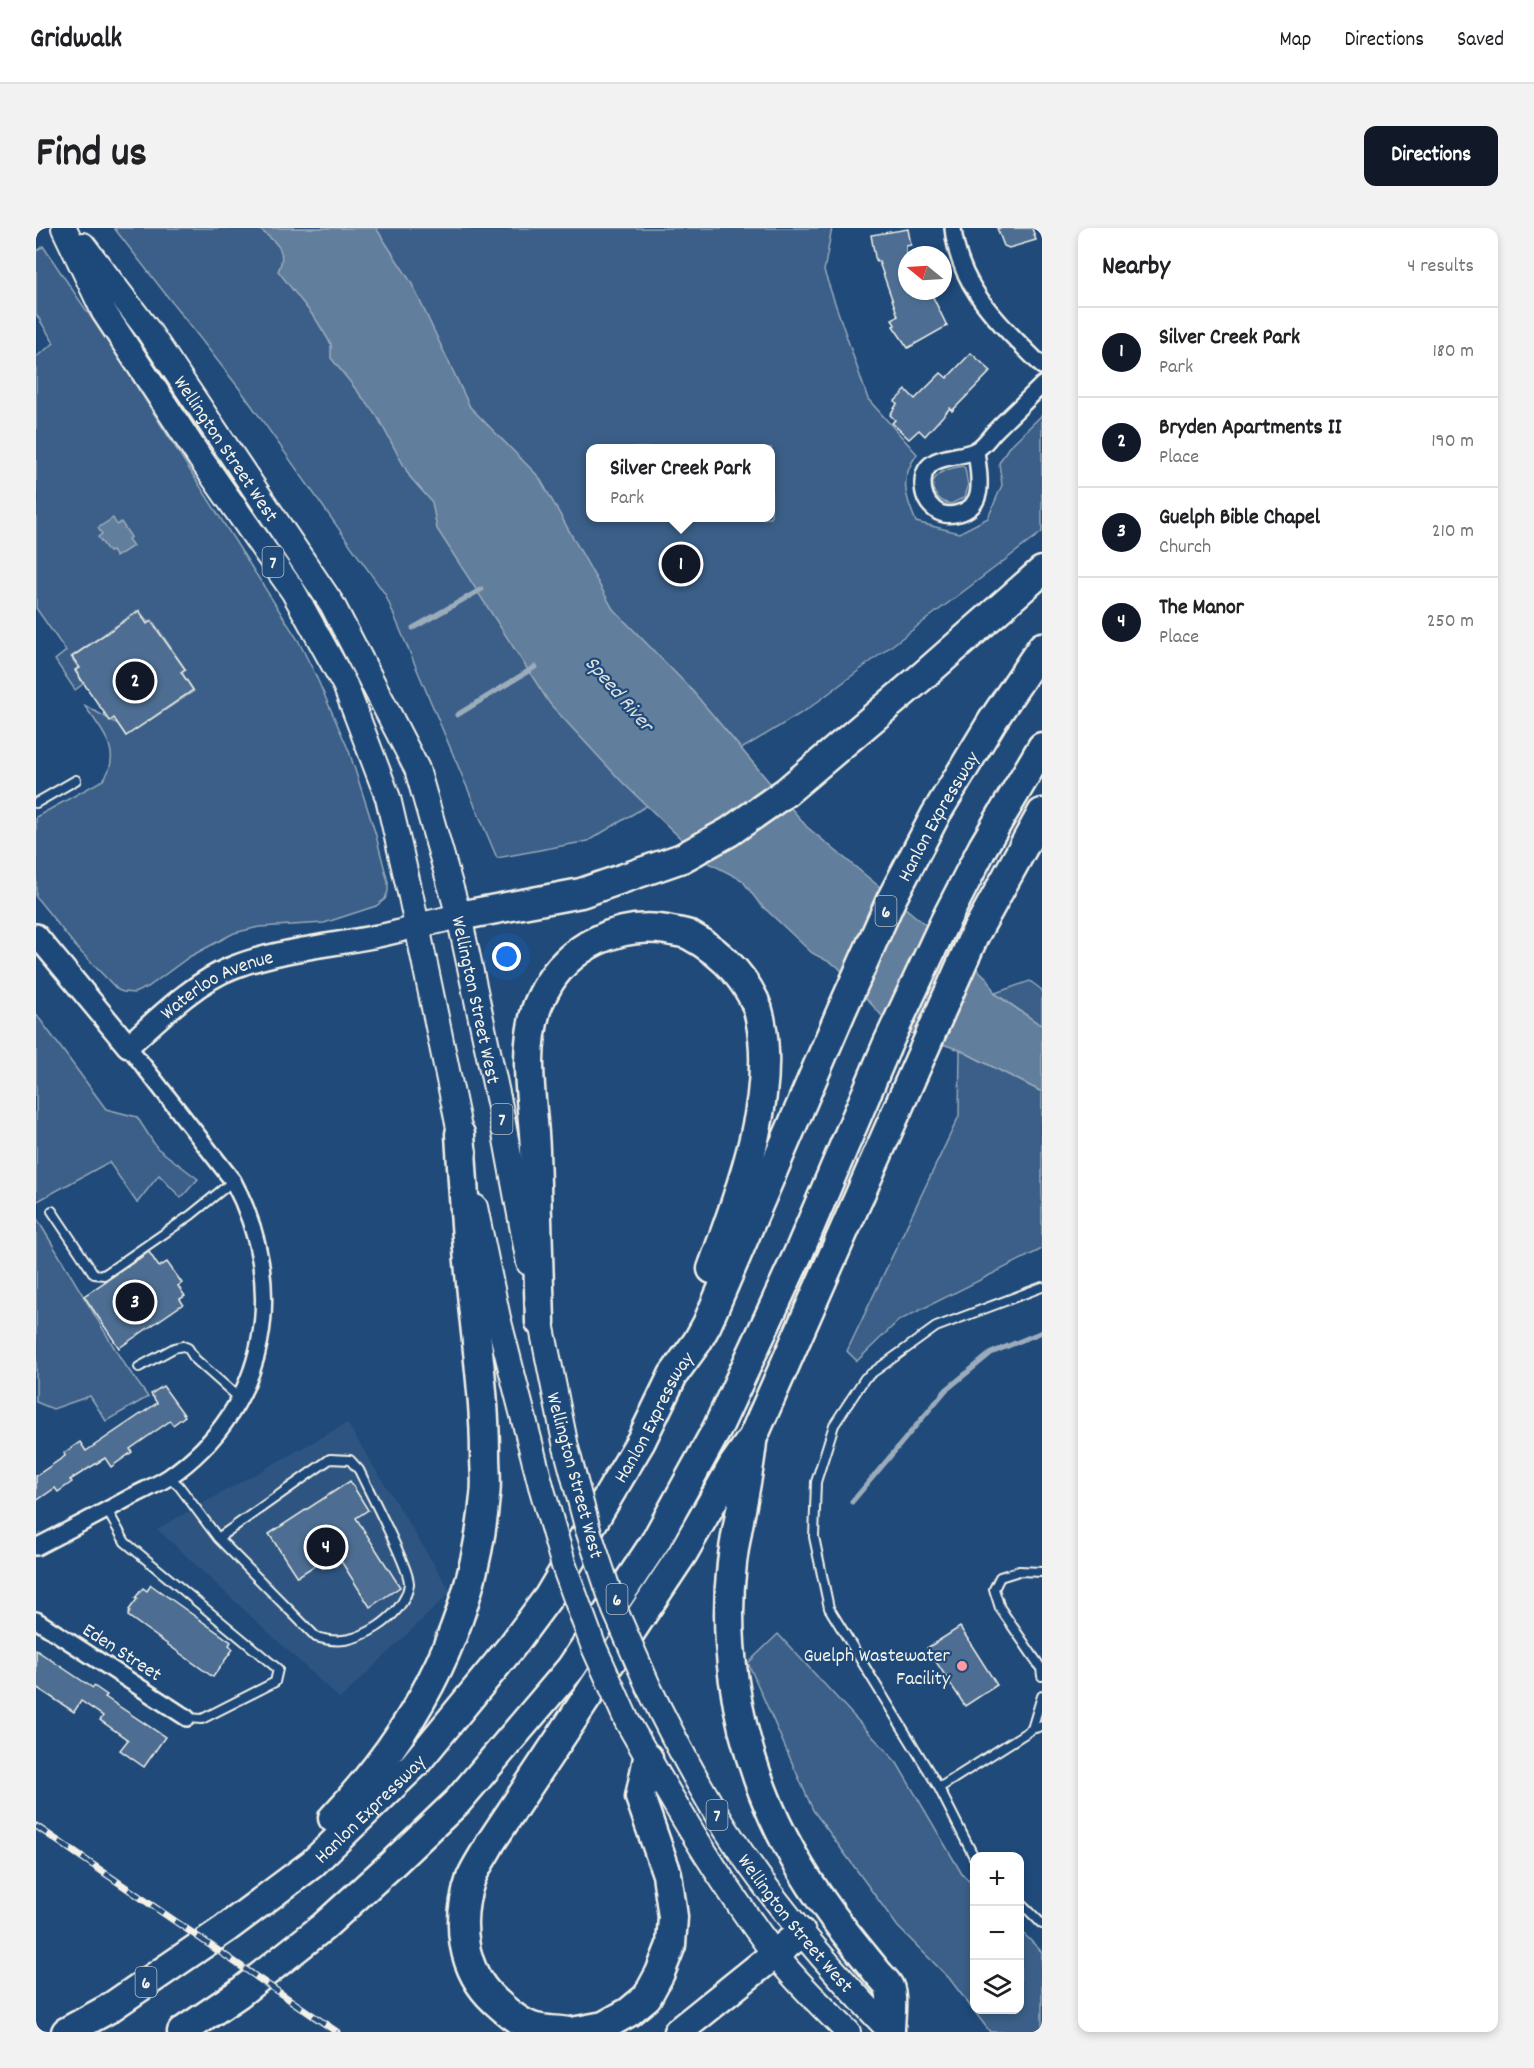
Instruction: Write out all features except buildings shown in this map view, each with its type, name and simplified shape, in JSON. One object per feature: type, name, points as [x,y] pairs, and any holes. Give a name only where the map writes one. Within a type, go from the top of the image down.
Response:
[{"type":"highway","points":[[459,916],[580,893],[682,858],[729,832],[786,792],[933,668],[1042,571]]},
{"type":"highway","name":"Hanlon Expressway","points":[[66,2032],[108,2008],[225,1929],[312,1864],[415,1764],[512,1646],[549,1596],[641,1441],[673,1375],[697,1342],[706,1324],[891,900],[936,814],[993,720],[1042,647]]},
{"type":"highway","name":"6","points":[[182,2032],[238,1994],[313,1934],[391,1865],[458,1801],[571,1668],[655,1542],[717,1429],[799,1252],[887,1045],[944,923],[983,847],[1042,747]]},
{"type":"highway","points":[[648,1758],[640,1797],[667,1874],[673,1917],[670,1945],[660,1973],[647,1997],[629,2012],[604,2026],[570,2032],[533,2027],[509,2014],[484,1991],[469,1965],[462,1932],[472,1878],[497,1833],[683,1553],[734,1464],[753,1437],[974,936],[1042,813]]},
{"type":"highway","points":[[540,1322],[535,1146],[529,1098],[528,1053],[536,1008],[552,976],[578,950],[610,935],[647,927],[687,934],[723,957],[745,984],[760,1016],[765,1048],[764,1085],[740,1188],[673,1375]]},
{"type":"highway","points":[[225,1929],[359,1791],[384,1758],[408,1724],[430,1684],[449,1645],[465,1601],[477,1553],[485,1495],[485,1433],[460,1134]]},
{"type":"highway","points":[[753,1437],[749,1474],[738,1519],[729,1611],[731,1657],[740,1714],[748,1748],[763,1792],[781,1834],[804,1874],[830,1912],[890,1989],[890,2032]]},
{"type":"highway","points":[[678,2032],[801,1933]]},
{"type":"main road","name":"Wellington Street West","points":[[64,228],[104,312],[200,458],[293,591],[345,685],[388,798],[417,926],[498,1318],[564,1566],[593,1645],[627,1721],[702,1849],[775,1954],[848,2032]]},
{"type":"main road","name":"Wellington Street West","points":[[70,228],[147,329],[332,604],[417,769],[459,916],[500,1107],[566,1448],[588,1530],[615,1610],[649,1688],[684,1759],[728,1833],[801,1933],[890,2032]]},
{"type":"main road","name":"Waterloo Avenue","points":[[417,926],[459,916]]},
{"type":"street","points":[[953,228],[956,248],[964,270],[983,304],[1042,366]]},
{"type":"street","points":[[976,450],[980,486],[979,497],[975,504],[961,513],[936,511],[923,494],[923,478],[926,472],[936,461],[976,450],[1042,385]]},
{"type":"street","name":"Waterloo Avenue","points":[[128,1046],[201,985],[232,967],[264,958],[393,934],[417,926]]},
{"type":"street","points":[[36,935],[128,1046],[233,1181],[255,1229],[262,1263],[265,1295],[263,1328],[259,1346],[239,1398],[210,1440],[169,1477],[36,1547]]},
{"type":"street","name":"Eden Street","points":[[36,1620],[187,1718]]},
{"type":"lane","points":[[36,803],[76,780]]},
{"type":"lane","points":[[52,1211],[94,1274],[104,1275],[191,1215],[233,1181]]},
{"type":"lane","points":[[972,1852],[939,1788],[828,1608],[814,1538],[816,1482],[834,1425],[865,1377],[936,1327],[1042,1287]]},
{"type":"lane","points":[[139,1367],[174,1348],[183,1346],[188,1348],[195,1359],[239,1398]]},
{"type":"lane","points":[[169,1477],[179,1486],[218,1538],[316,1637],[330,1641],[361,1637],[390,1619],[407,1594],[410,1581],[404,1564],[359,1470],[351,1460],[330,1459],[218,1538]]},
{"type":"lane","points":[[107,1510],[125,1542],[278,1670],[275,1682],[202,1719],[187,1718]]},
{"type":"lane","points":[[1042,1572],[1019,1571],[1000,1577],[994,1589],[1000,1608],[1041,1668],[1042,1676]]},
{"type":"lane","points":[[1032,1729],[1042,1696]]},
{"type":"lane","points":[[939,1788],[1032,1729],[1042,1726]]},
{"type":"lane","points":[[1024,1906],[1042,1924]]},
{"type":"shaded area","points":[[114,228],[832,228],[824,271],[868,399],[917,454],[911,463],[906,480],[907,495],[916,522],[959,533],[988,518],[1002,485],[999,463],[1008,448],[1042,415],[1042,532],[808,709],[588,841],[497,858],[385,594],[242,392]]},
{"type":"shaded area","points":[[43,246],[123,365],[298,640],[349,751],[375,832],[388,882],[385,899],[376,906],[324,923],[259,927],[234,933],[189,957],[148,987],[134,993],[118,990],[77,948],[36,897],[36,817],[103,780],[109,770],[111,751],[108,741],[84,705],[118,724],[126,736],[194,691],[182,673],[186,670],[152,620],[148,622],[139,610],[71,657],[78,667],[75,671],[83,684],[75,690],[55,660],[66,651],[36,608],[36,357],[54,343],[36,314],[36,252]]},
{"type":"shaded area","points":[[962,466],[965,468],[968,486],[965,497],[951,504],[946,503],[935,493],[934,480],[943,471]]},
{"type":"shaded area","points":[[1030,981],[1042,990],[1042,1026],[995,993]]},
{"type":"shaded area","points":[[36,1014],[106,1109],[137,1117],[157,1148],[198,1179],[181,1198],[159,1175],[137,1203],[109,1162],[36,1202]]},
{"type":"shaded area","points":[[960,1050],[1042,1092],[1042,1249],[898,1321],[857,1361],[847,1351],[959,1116]]},
{"type":"shaded area","points":[[36,1217],[121,1359],[148,1397],[106,1421],[90,1396],[53,1409],[36,1402]]},
{"type":"shaded area","points":[[347,1423],[451,1592],[340,1699],[157,1529]]},
{"type":"shaded area","points":[[778,1634],[897,1763],[962,1874],[970,1882],[970,2006],[949,1978],[898,1927],[813,1810],[748,1663]]},
{"type":"shaded area","points":[[1024,1934],[1042,1952],[1042,2032],[990,2032],[976,2014],[1024,2014]]},
{"type":"water","name":"Speed River","points":[[258,228],[376,228],[411,282],[470,407],[539,477],[613,609],[690,688],[807,827],[955,949],[988,979],[995,994],[1042,1026],[1042,1092],[960,1050],[892,1027],[837,966],[812,953],[759,903],[742,880],[703,860],[622,782],[550,704],[437,529],[432,502],[410,477],[377,416],[331,358],[331,344],[317,321],[278,271],[282,257],[278,246]]},
{"type":"water","points":[[113,518],[117,525],[121,522],[131,537],[128,539],[133,546],[116,557],[112,551],[109,552],[98,537],[102,534],[98,528]]},
{"type":"waterway","points":[[413,628],[482,589]]},
{"type":"waterway","points":[[457,715],[535,667]]},
{"type":"waterway","points":[[852,1502],[946,1390],[991,1353],[1042,1332]]},
{"type":"railway","points":[[36,1826],[337,2032]]},
{"type":"place","name":"Silver Creek Park","points":[[681,564]]},
{"type":"place","name":"Bryden Apartments II","points":[[135,681]]},
{"type":"place","name":"Guelph Bible Chapel","points":[[135,1302]]},
{"type":"place","name":"The Manor","points":[[326,1547]]},
{"type":"place","name":"Guelph Wastewater Facility","points":[[962,1666]]}]
